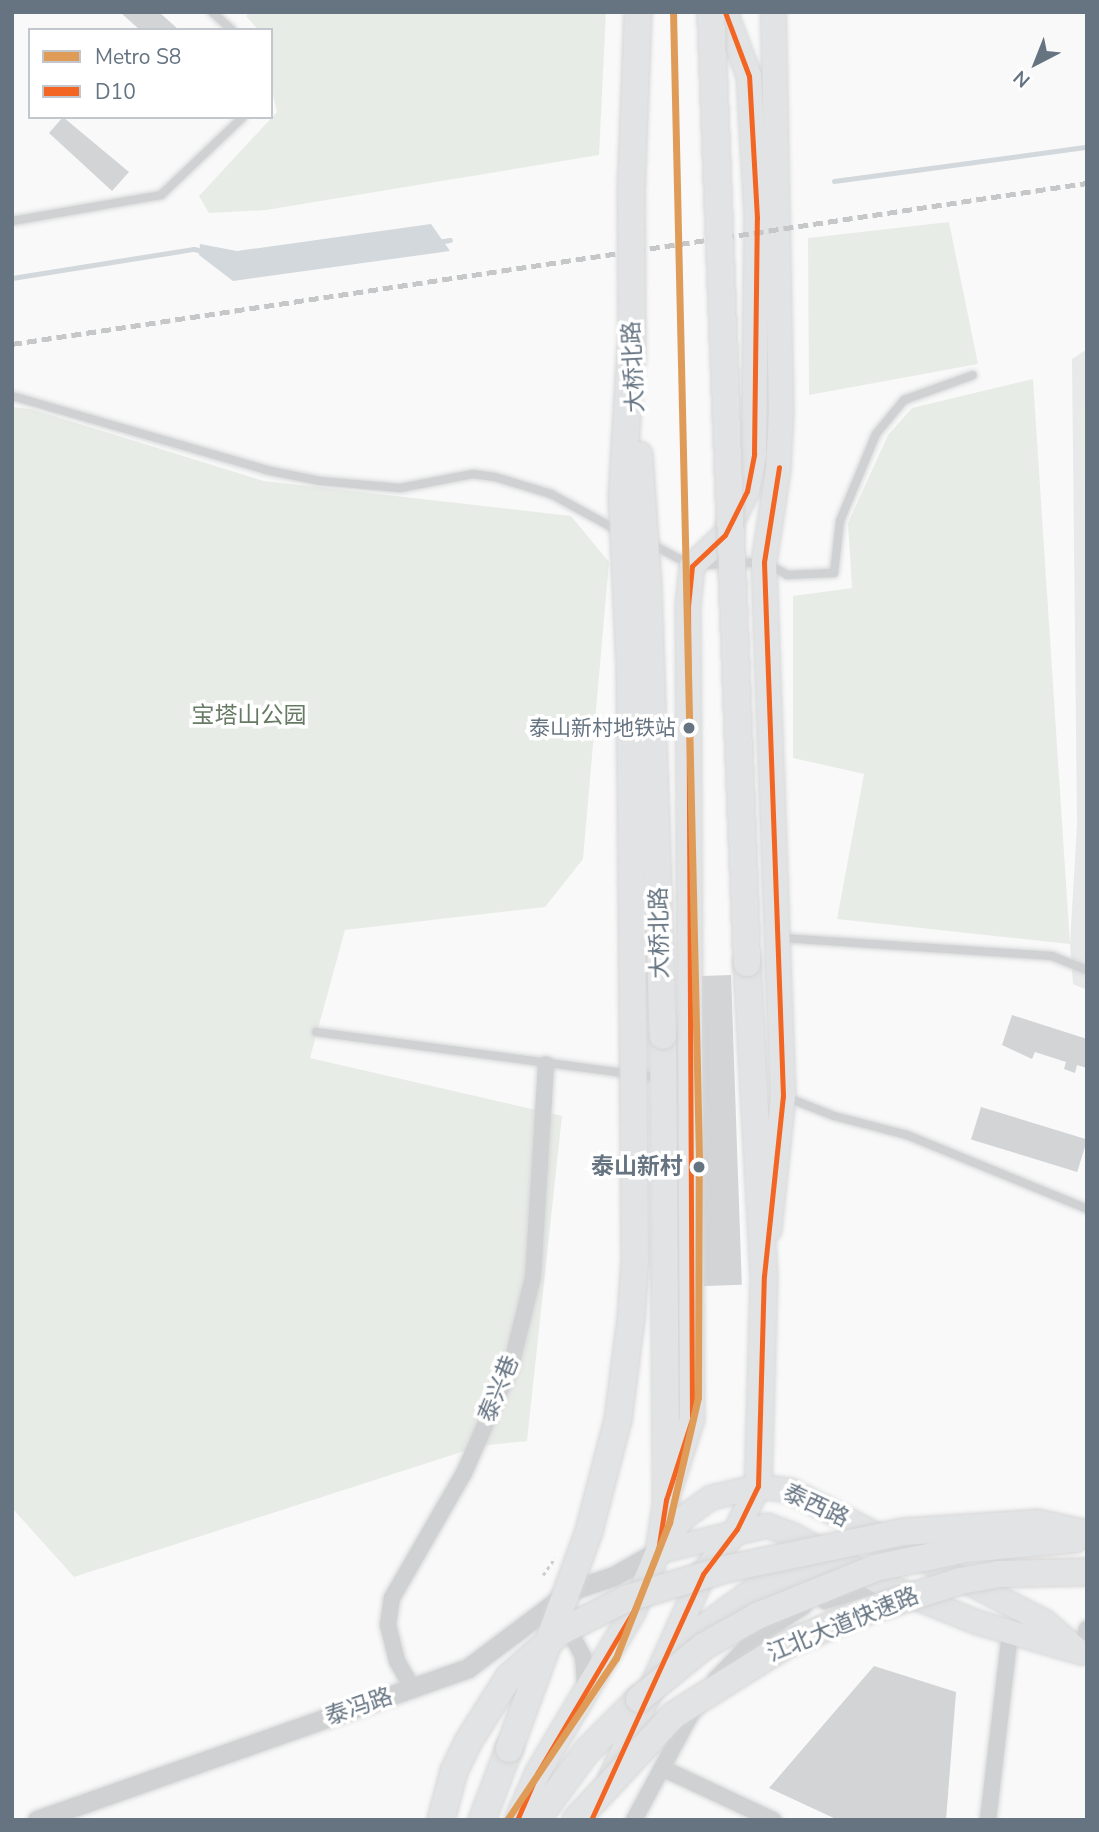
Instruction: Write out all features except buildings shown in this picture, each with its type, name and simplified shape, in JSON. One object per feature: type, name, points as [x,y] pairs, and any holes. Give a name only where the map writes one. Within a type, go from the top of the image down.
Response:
[{"type":"highway","name":"大桥北路","points":[[638,12],[631,345],[649,602],[663,1036],[666,1500]]},
{"type":"highway","points":[[710,12],[747,963],[764,1276],[758,1486]]},
{"type":"highway","points":[[482,1820],[589,1531],[618,1420],[631,1319],[635,1260],[630,679],[622,498],[631,345]]},
{"type":"highway","points":[[441,1820],[454,1771],[468,1741],[509,1677],[560,1632],[628,1598],[726,1569],[904,1532],[1037,1523],[1087,1536]]},
{"type":"highway","name":"江北大道快速路","points":[[536,1820],[587,1751],[639,1699],[704,1646],[757,1616],[875,1568],[966,1549],[1087,1536]]},
{"type":"highway","points":[[657,1679],[704,1628],[758,1588],[848,1567]]},
{"type":"highway","name":"江北大道快速路","points":[[583,1817],[674,1714],[785,1645],[860,1613],[960,1581],[998,1574],[1087,1572]]},
{"type":"main road","points":[[666,1500],[692,1419],[686,649],[692,566],[725,535],[747,491],[754,454],[757,218],[749,76],[725,12]]},
{"type":"main road","points":[[764,1276],[783,1096],[764,562],[778,471],[781,412],[773,12]]},
{"type":"main road","points":[[583,1817],[657,1679],[703,1574],[737,1530],[758,1486]]},
{"type":"main road","name":"泰西路","points":[[658,1551],[693,1508],[711,1497],[758,1486],[790,1490],[1044,1621],[1083,1654]]},
{"type":"main road","name":"大桥北路","points":[[517,1820],[538,1772],[633,1612],[658,1551],[666,1500]]},
{"type":"main road","name":"泰西路","points":[[658,1551],[767,1525],[780,1529],[883,1584],[1010,1633],[1083,1654]]},
{"type":"street","name":"泰兴巷","points":[[413,1689],[397,1661],[388,1625],[392,1598],[453,1494],[511,1366],[533,1277],[546,1064]]},
{"type":"street","name":"泰冯路","points":[[37,1820],[468,1668],[572,1590],[614,1576],[658,1551]]},
{"type":"street","points":[[634,1820],[704,1690],[756,1637],[804,1606],[883,1584]]},
{"type":"street","points":[[527,1624],[548,1620],[570,1632],[583,1656],[583,1698]]},
{"type":"street","points":[[1083,1654],[1087,1629]]},
{"type":"street","points":[[988,1820],[1010,1633]]},
{"type":"street","points":[[662,1768],[773,1820]]},
{"type":"lane","points":[[212,12],[230,28]]},
{"type":"lane","points":[[12,221],[161,195],[241,119]]},
{"type":"lane","points":[[12,396],[266,470],[320,481],[400,488],[473,474],[495,477],[551,494],[692,566],[764,562],[787,575],[834,573],[840,521],[876,434],[904,400],[973,375]]},
{"type":"lane","points":[[779,938],[1052,956],[1087,970]]},
{"type":"lane","points":[[316,1032],[664,1079]]},
{"type":"lane","points":[[783,1096],[834,1116],[907,1135],[1087,1209]]},
{"type":"shaded area","points":[[431,224],[450,251],[233,281],[199,255],[200,244],[237,251]]},
{"type":"shaded area","points":[[1087,349],[1087,990],[1073,984],[1070,944],[1077,824],[1072,359]]},
{"type":"green space","points":[[250,12],[606,12],[599,155],[266,210],[209,213],[199,196],[277,112],[273,95],[273,28],[256,28],[246,16]]},
{"type":"green space","points":[[949,222],[978,364],[809,395],[808,238]]},
{"type":"green space","points":[[1033,379],[1070,944],[837,919],[864,774],[793,758],[793,596],[852,588],[848,523],[888,435],[912,408]]},
{"type":"green space","points":[[1087,399],[1087,575],[1079,410]]},
{"type":"green space","name":"宝塔山公园","points":[[12,407],[31,409],[264,481],[571,516],[609,562],[583,859],[545,907],[345,930],[310,1058],[562,1116],[527,1441],[480,1446],[74,1577],[12,1508]]},
{"type":"waterway","points":[[834,181],[1087,147]]},
{"type":"waterway","points":[[437,242],[450,240]]},
{"type":"waterway","points":[[12,278],[194,249],[206,252]]},
{"type":"railway","points":[[12,344],[1087,183]]},
{"type":"metro line","name":"S8","points":[[507,1820],[616,1658],[669,1523],[698,1397],[699,1157],[673,12]]},
{"type":"transit line","name":"D10","points":[[517,1820],[538,1772],[633,1612],[658,1551],[666,1500],[692,1419],[688,606],[692,566],[725,535],[747,491],[754,454],[757,218],[749,76],[725,12]]},
{"type":"transit line","name":"D10","points":[[591,1820],[703,1574],[737,1529],[758,1486],[764,1276],[783,1096],[764,562],[779,467]]},
{"type":"place","name":"泰山新村地铁站","points":[[689,728]]},
{"type":"place","name":"泰山新村","points":[[699,1167]]}]
